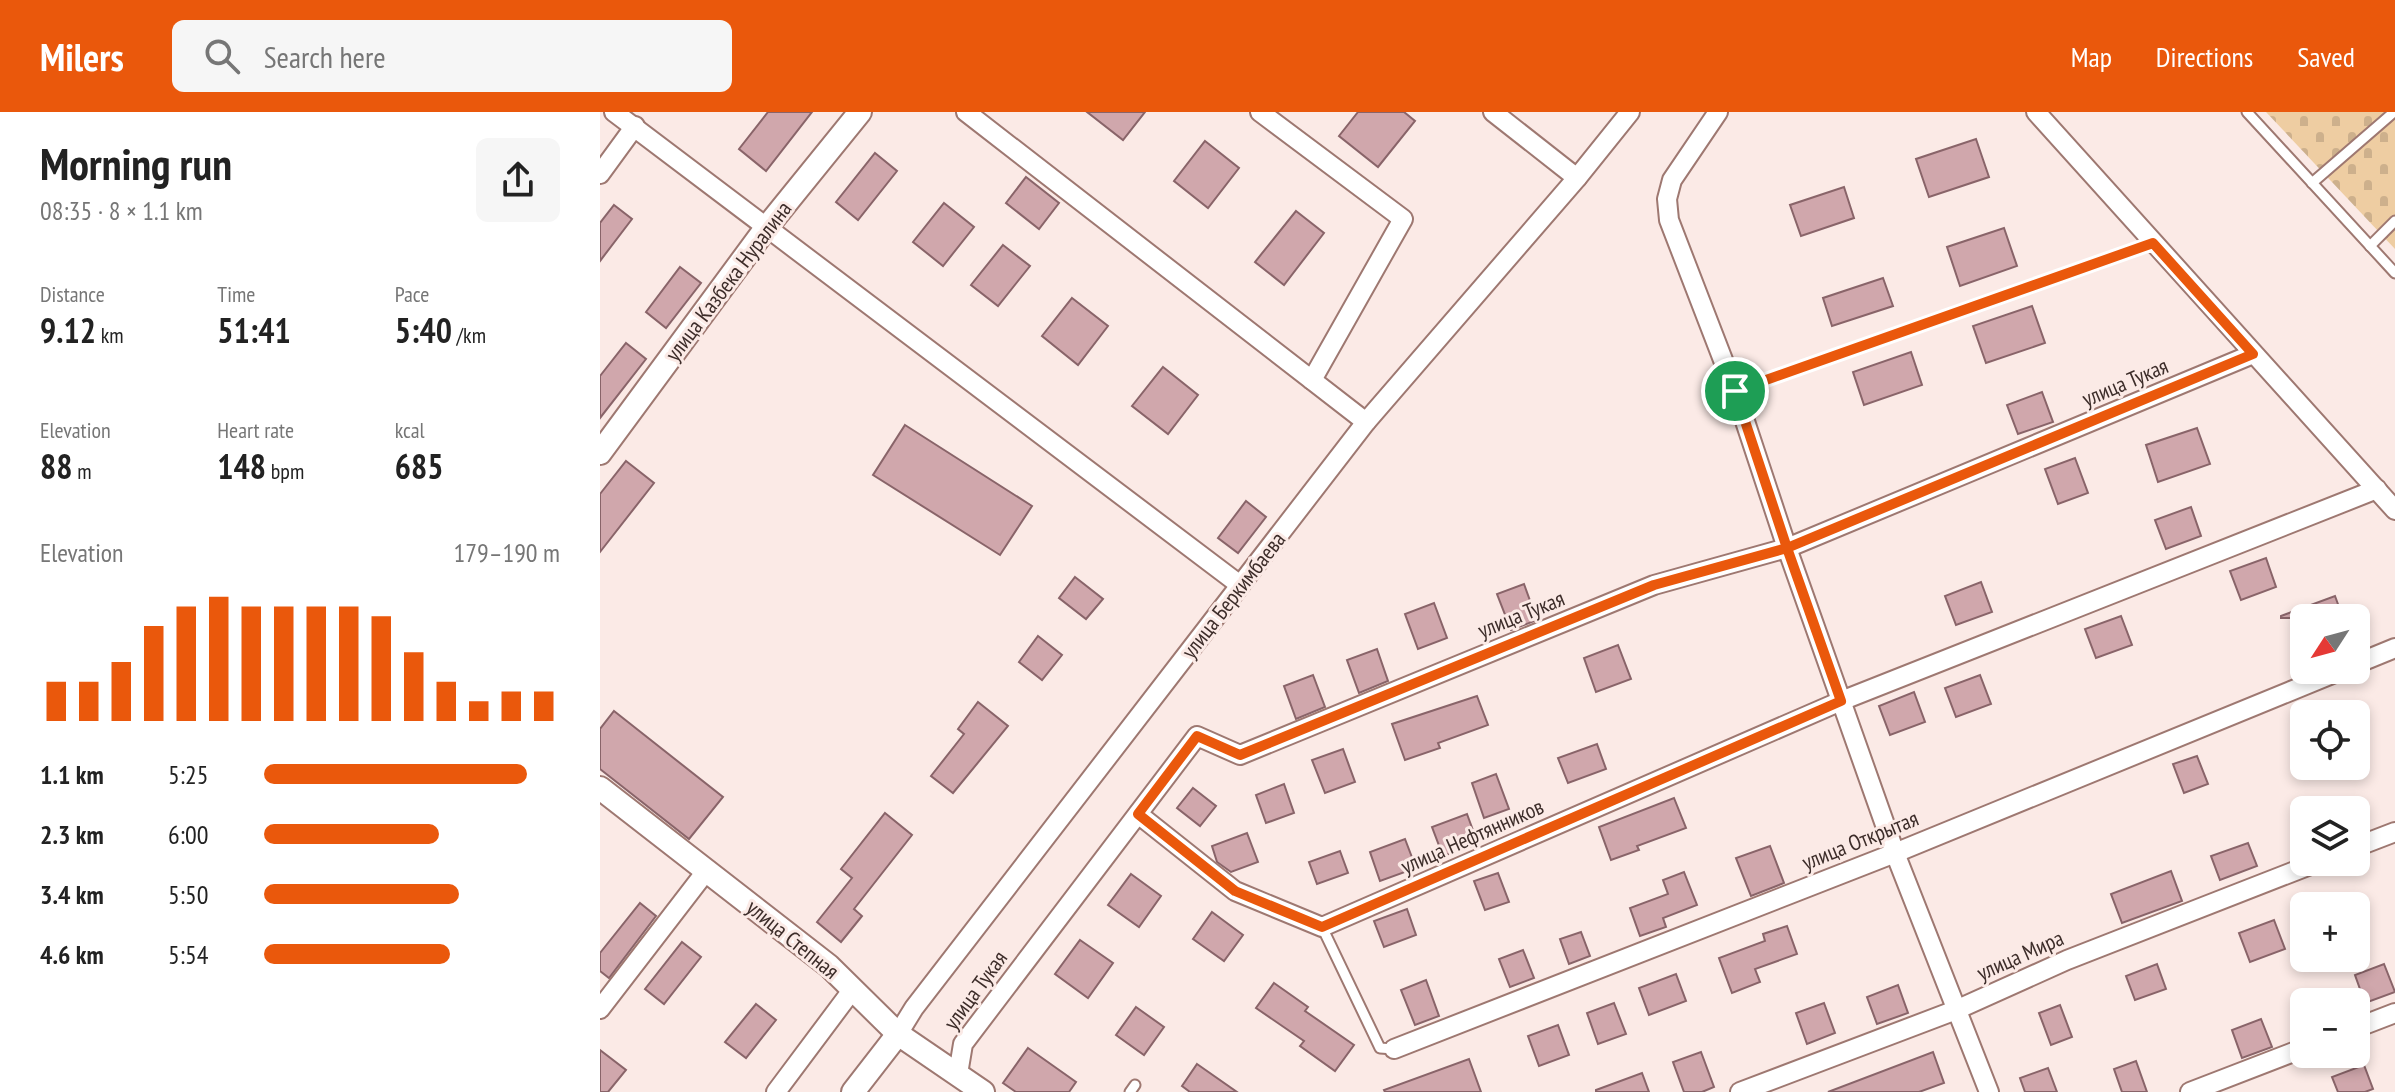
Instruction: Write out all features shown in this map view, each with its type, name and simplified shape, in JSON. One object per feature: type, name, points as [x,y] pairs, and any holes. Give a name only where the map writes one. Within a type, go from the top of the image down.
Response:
[{"type":"street","points":[[614,112],[1240,585]]},
{"type":"street","name":"улица Казбека Нуралина","points":[[600,453],[766,228],[860,112]]},
{"type":"street","points":[[966,112],[1366,422]]},
{"type":"street","points":[[1260,112],[1403,219],[1312,380]]},
{"type":"street","points":[[1493,112],[1577,178]]},
{"type":"street","name":"улица Беркимбаева","points":[[853,1092],[914,1008],[1366,422],[1577,178],[1630,112]]},
{"type":"street","points":[[1718,112],[1672,180],[1667,199],[1669,220],[1735,391],[1895,853],[1989,1092]]},
{"type":"street","points":[[2036,112],[2395,510]]},
{"type":"street","points":[[600,174],[635,126]]},
{"type":"street","name":"улица Тукая","points":[[958,1074],[963,1044],[1197,736],[1240,755],[1654,585],[1787,548],[2253,354]]},
{"type":"street","name":"улица Нефтянников","points":[[1322,927],[1841,701],[2377,489]]},
{"type":"street","points":[[2370,658],[2395,648]]},
{"type":"street","name":"улица Открытая","points":[[1394,1049],[1895,853],[2308,684]]},
{"type":"street","name":"улица Степная","points":[[600,788],[829,966],[898,1034],[983,1092]]},
{"type":"street","points":[[1138,814],[1235,891],[1322,927]]},
{"type":"street","points":[[2370,842],[2395,832]]},
{"type":"street","points":[[600,1009],[707,870]]},
{"type":"street","name":"улица Мира","points":[[1740,1092],[1956,1010],[2067,960],[2290,873]]},
{"type":"street","points":[[776,1092],[853,989]]},
{"type":"street","points":[[2370,1023],[2395,1013]]},
{"type":"street","points":[[2190,1092],[2290,1053]]},
{"type":"lane","points":[[2247,112],[2395,273]]},
{"type":"lane","points":[[2312,183],[2394,112]]},
{"type":"lane","points":[[2370,246],[2395,221]]},
{"type":"lane","points":[[1735,391],[2153,243]]},
{"type":"lane","points":[[1322,927],[1380,1048],[1394,1049]]},
{"type":"green space","points":[[2266,112],[2395,112],[2395,249]]},
{"type":"building","points":[[768,112],[812,112],[766,171],[739,149]]},
{"type":"building","points":[[1087,112],[1145,112],[1123,140]]},
{"type":"building","points":[[1358,112],[1404,112],[1415,121],[1378,167],[1339,136]]},
{"type":"building","points":[[1976,139],[1989,177],[1929,197],[1916,159]]},
{"type":"building","points":[[1205,141],[1239,168],[1208,208],[1174,181]]},
{"type":"building","points":[[875,153],[897,171],[858,220],[836,202]]},
{"type":"building","points":[[1026,177],[1059,203],[1039,229],[1006,203]]},
{"type":"building","points":[[1844,187],[1854,218],[1801,236],[1790,205]]},
{"type":"building","points":[[944,203],[974,227],[943,266],[913,242]]},
{"type":"building","points":[[614,205],[632,219],[600,261],[600,223]]},
{"type":"building","points":[[1296,211],[1324,233],[1284,285],[1255,262]]},
{"type":"building","points":[[2004,228],[2017,266],[1960,286],[1947,247]]},
{"type":"building","points":[[1003,245],[1030,266],[998,306],[971,285]]},
{"type":"building","points":[[680,267],[701,283],[666,328],[646,312]]},
{"type":"building","points":[[1883,278],[1893,306],[1832,326],[1823,298]]},
{"type":"building","points":[[1072,298],[1108,326],[1078,365],[1042,336]]},
{"type":"building","points":[[2032,306],[2045,343],[1986,363],[1973,326]]},
{"type":"building","points":[[626,343],[646,359],[600,418],[600,376]]},
{"type":"building","points":[[1911,352],[1922,385],[1864,405],[1853,372]]},
{"type":"building","points":[[1163,367],[1198,395],[1168,434],[1132,406]]},
{"type":"building","points":[[2042,392],[2053,422],[2018,434],[2007,405]]},
{"type":"building","points":[[905,425],[1032,506],[1000,555],[873,475]]},
{"type":"building","points":[[2197,428],[2210,464],[2158,482],[2146,445]]},
{"type":"building","points":[[2075,458],[2088,493],[2058,504],[2045,469]]},
{"type":"building","points":[[626,461],[654,483],[600,552],[600,494]]},
{"type":"building","points":[[1246,501],[1266,517],[1238,553],[1218,538]]},
{"type":"building","points":[[2191,507],[2201,536],[2166,549],[2155,520]]},
{"type":"building","points":[[2266,558],[2276,587],[2241,600],[2230,571]]},
{"type":"building","points":[[1075,577],[1103,599],[1086,619],[1059,598]]},
{"type":"building","points":[[1981,582],[1992,612],[1956,625],[1945,596]]},
{"type":"building","points":[[1524,584],[1537,620],[1511,630],[1497,594]]},
{"type":"building","points":[[2335,596],[2338,604],[2313,604]]},
{"type":"building","points":[[1434,603],[1447,638],[1418,649],[1405,614]]},
{"type":"building","points":[[2121,616],[2132,645],[2096,658],[2085,629]]},
{"type":"building","points":[[1038,636],[1062,655],[1042,680],[1019,662]]},
{"type":"building","points":[[1618,645],[1631,679],[1596,692],[1584,658]]},
{"type":"building","points":[[1377,649],[1388,681],[1359,693],[1347,660]]},
{"type":"building","points":[[1313,675],[1325,707],[1296,719],[1284,686]]},
{"type":"building","points":[[1980,675],[1991,704],[1956,717],[1945,688]]},
{"type":"building","points":[[1914,692],[1925,722],[1890,735],[1879,706]]},
{"type":"building","points":[[1477,696],[1488,725],[1438,743],[1440,748],[1405,760],[1392,724]]},
{"type":"building","points":[[978,702],[1008,726],[953,793],[931,776],[964,734],[958,729]]},
{"type":"building","points":[[614,711],[723,797],[689,839],[600,769],[600,729]]},
{"type":"building","points":[[1597,744],[1606,769],[1568,783],[1558,758]]},
{"type":"building","points":[[1343,749],[1355,782],[1325,793],[1312,760]]},
{"type":"building","points":[[2197,756],[2208,784],[2184,793],[2173,764]]},
{"type":"building","points":[[1496,774],[1509,809],[1484,818],[1472,783]]},
{"type":"building","points":[[1284,784],[1294,813],[1266,823],[1256,795]]},
{"type":"building","points":[[1193,788],[1216,806],[1200,826],[1177,808]]},
{"type":"building","points":[[1674,798],[1686,828],[1637,846],[1639,850],[1611,860],[1599,827]]},
{"type":"building","points":[[885,813],[912,835],[854,909],[862,916],[841,942],[817,922],[852,878],[841,869]]},
{"type":"building","points":[[1467,814],[1478,844],[1443,856],[1432,827]]},
{"type":"building","points":[[1247,833],[1258,862],[1231,872],[1217,862],[1212,846]]},
{"type":"building","points":[[1405,839],[1416,868],[1380,881],[1370,852]]},
{"type":"building","points":[[2248,843],[2257,866],[2220,880],[2211,856]]},
{"type":"building","points":[[1770,846],[1784,883],[1751,896],[1736,858]]},
{"type":"building","points":[[1340,851],[1348,873],[1317,884],[1309,862]]},
{"type":"building","points":[[2171,871],[2182,901],[2122,923],[2111,894]]},
{"type":"building","points":[[1684,872],[1697,905],[1663,918],[1666,927],[1640,936],[1630,908],[1668,894],[1663,880]]},
{"type":"building","points":[[1498,873],[1509,902],[1485,910],[1474,881]]},
{"type":"building","points":[[1131,874],[1161,896],[1139,927],[1108,905]]},
{"type":"building","points":[[640,903],[656,916],[609,978],[600,971],[600,953]]},
{"type":"building","points":[[1407,909],[1416,935],[1384,947],[1374,921]]},
{"type":"building","points":[[1212,912],[1243,935],[1224,961],[1193,939]]},
{"type":"building","points":[[2274,920],[2285,949],[2250,962],[2239,933]]},
{"type":"building","points":[[1787,926],[1797,954],[1755,969],[1760,982],[1732,993],[1719,958],[1765,941],[1763,934]]},
{"type":"building","points":[[1581,932],[1590,956],[1569,964],[1560,939]]},
{"type":"building","points":[[1080,940],[1113,963],[1088,998],[1055,974]]},
{"type":"building","points":[[682,942],[701,957],[664,1004],[645,989]]},
{"type":"building","points":[[1523,950],[1534,978],[1510,987],[1499,959]]},
{"type":"building","points":[[2157,964],[2166,989],[2135,1000],[2126,976]]},
{"type":"building","points":[[2384,964],[2395,992],[2370,1001],[2370,988],[2360,988],[2355,975],[2370,972]]},
{"type":"building","points":[[1676,974],[1686,1001],[1649,1015],[1639,988]]},
{"type":"building","points":[[1426,980],[1439,1016],[1415,1025],[1401,990]]},
{"type":"building","points":[[1274,983],[1308,1007],[1305,1011],[1354,1045],[1335,1071],[1300,1046],[1304,1041],[1256,1008]]},
{"type":"building","points":[[1898,985],[1908,1013],[1877,1024],[1867,997]]},
{"type":"building","points":[[1614,1003],[1626,1034],[1598,1044],[1587,1013]]},
{"type":"building","points":[[1824,1003],[1835,1033],[1807,1044],[1796,1013]]},
{"type":"building","points":[[756,1004],[776,1020],[746,1058],[725,1042]]},
{"type":"building","points":[[2060,1005],[2072,1037],[2051,1045],[2039,1013]]},
{"type":"building","points":[[1136,1007],[1164,1027],[1144,1055],[1116,1035]]},
{"type":"building","points":[[2261,1019],[2272,1047],[2242,1058],[2232,1030]]},
{"type":"building","points":[[1558,1025],[1569,1055],[1539,1066],[1528,1036]]},
{"type":"building","points":[[1028,1048],[1076,1082],[1069,1092],[1016,1092],[1003,1083]]},
{"type":"building","points":[[600,1050],[626,1070],[608,1092],[600,1092]]},
{"type":"building","points":[[1701,1052],[1714,1087],[1702,1092],[1684,1092],[1673,1062]]},
{"type":"building","points":[[1933,1052],[1944,1083],[1919,1092],[1828,1092]]},
{"type":"building","points":[[1469,1059],[1481,1092],[1384,1090]]},
{"type":"building","points":[[2136,1061],[2147,1092],[2122,1092],[2114,1069]]},
{"type":"building","points":[[1197,1064],[1237,1092],[1190,1092],[1182,1086]]},
{"type":"building","points":[[2048,1068],[2057,1092],[2025,1092],[2020,1078]]},
{"type":"building","points":[[2365,1068],[2373,1089],[2338,1092],[2332,1077]]},
{"type":"building","points":[[1642,1073],[1649,1092],[1596,1092],[1596,1090]]},
{"type":"route","points":[[1735,391],[1787,548],[1654,585],[1240,755],[1197,736],[1138,814],[1235,891],[1322,927],[1841,701],[1787,548],[2253,354],[2153,243],[1735,391]]}]
